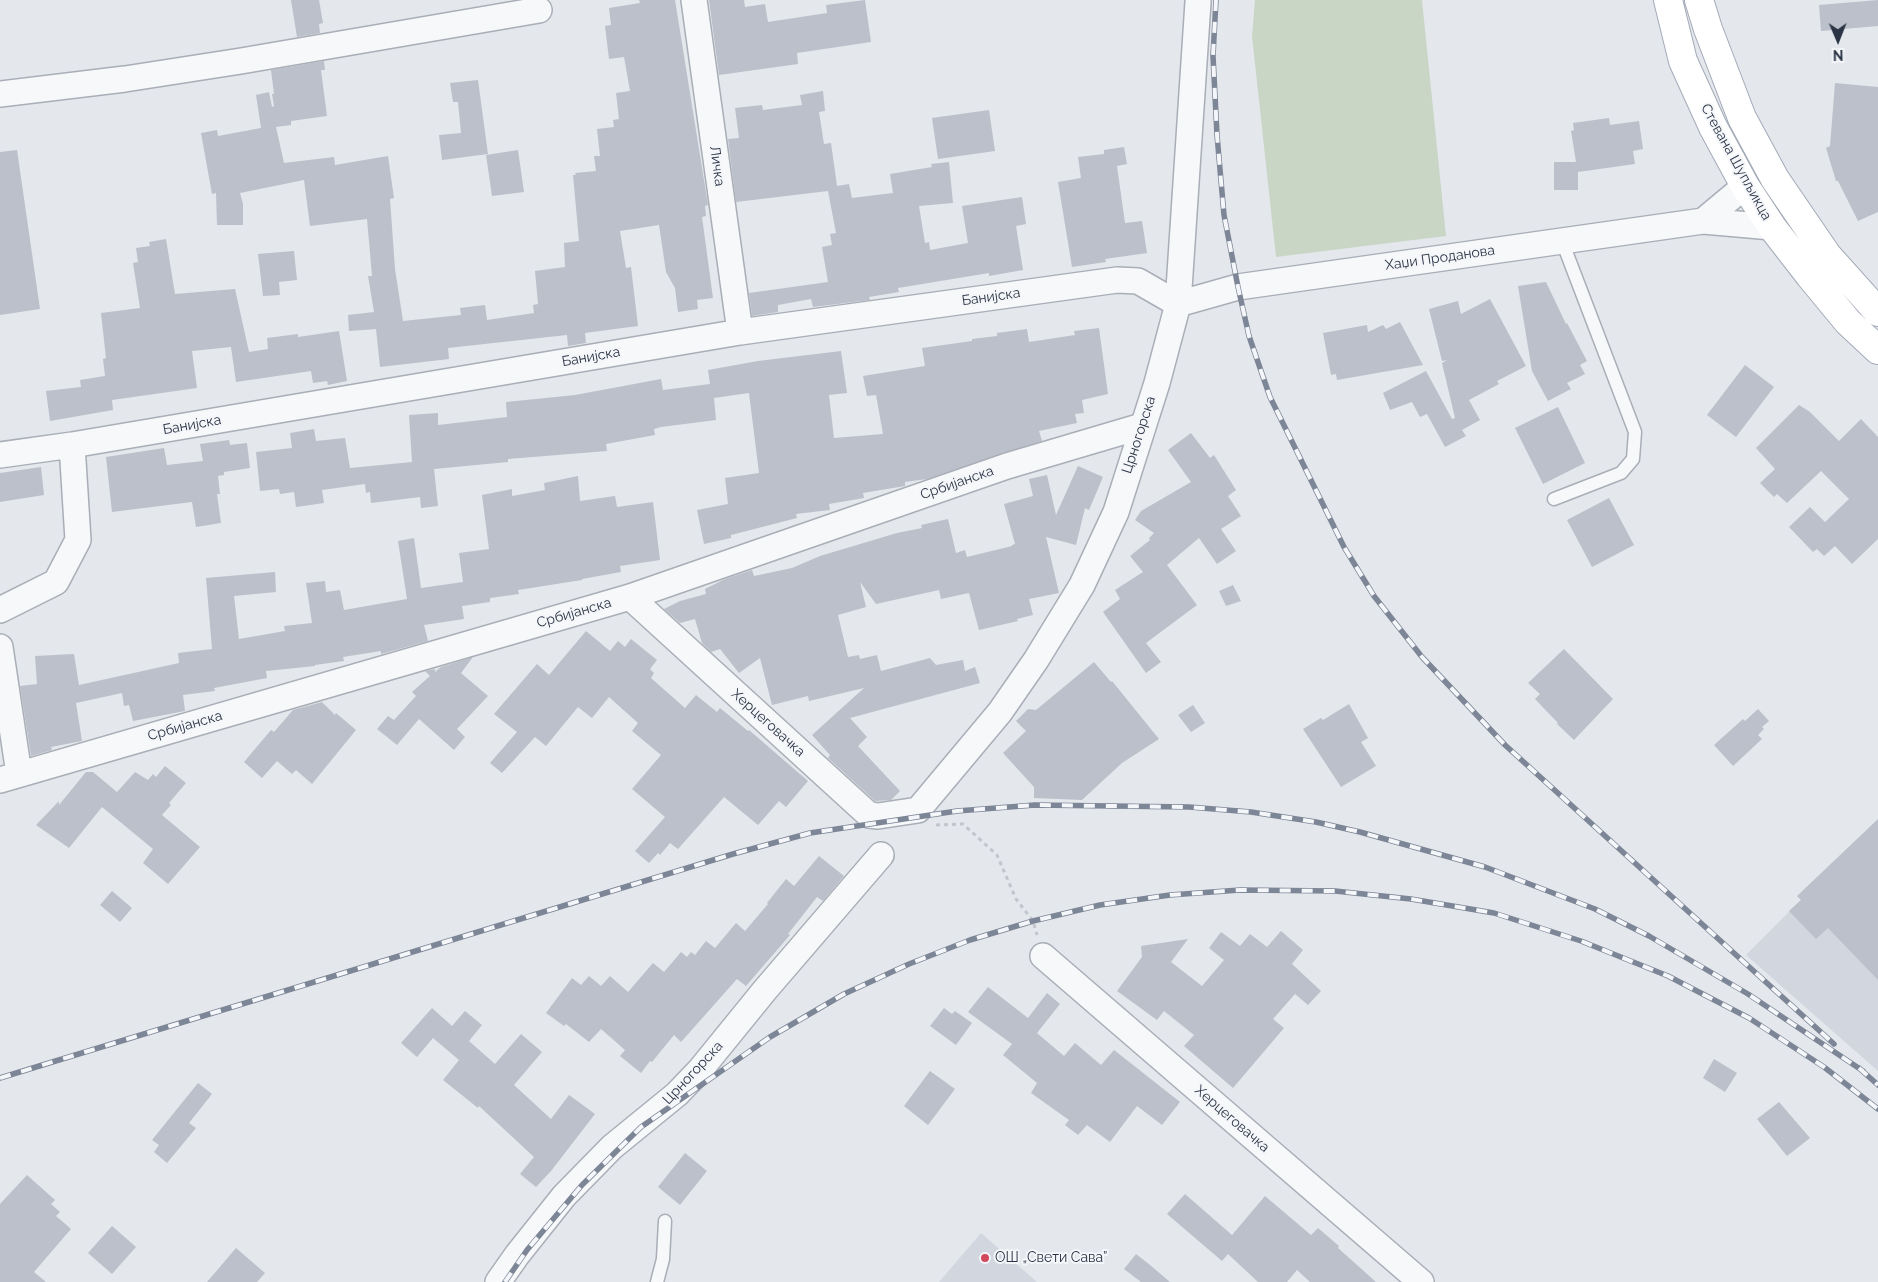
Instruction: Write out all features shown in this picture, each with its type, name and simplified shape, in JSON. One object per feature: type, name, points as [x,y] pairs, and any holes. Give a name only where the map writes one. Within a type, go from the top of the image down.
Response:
[{"type":"main road","name":"Стевана Шупљикца","points":[[1668,0],[1683,61],[1713,127],[1745,186],[1772,227],[1848,322],[1878,350]]},
{"type":"main road","name":"Стевана Шупљикца","points":[[1699,0],[1742,118],[1775,179],[1827,255],[1878,312]]},
{"type":"street","name":"Личка","points":[[694,0],[740,332]]},
{"type":"street","name":"Црногорска","points":[[923,817],[1036,660],[1082,585],[1116,512],[1157,383],[1178,304],[1198,2]]},
{"type":"street","points":[[0,94],[125,79],[241,61],[539,10]]},
{"type":"street","points":[[1704,221],[1745,186]]},
{"type":"street","name":"Хаџи Проданова","points":[[1178,304],[1238,287],[1704,221],[1772,227]]},
{"type":"street","name":"Банијска","points":[[0,455],[72,445],[740,332],[1116,280],[1138,281],[1178,304]]},
{"type":"street","name":"Србијанска","points":[[9,777],[630,597],[1007,466],[1142,426]]},
{"type":"street","points":[[0,610],[56,582],[78,540],[72,445]]},
{"type":"street","name":"Херцеговачка","points":[[630,597],[869,815],[923,817]]},
{"type":"street","points":[[0,646],[9,777]]},
{"type":"street","name":"Црногорска","points":[[498,1282],[564,1196],[612,1147],[677,1094],[700,1070],[765,990],[880,855]]},
{"type":"street","name":"Херцеговачка","points":[[1043,956],[1422,1282]]},
{"type":"lane","points":[[1554,499],[1621,473],[1633,458],[1635,432],[1562,241]]},
{"type":"lane","points":[[657,1282],[663,1259],[665,1221]]},
{"type":"path","points":[[923,817],[963,824],[997,855],[1016,900],[1033,921],[1043,956]]},
{"type":"shaded area","points":[[1878,822],[1878,1071],[1746,955]]},
{"type":"shaded area","name":"ОШ „Свети Сава”","points":[[981,1233],[1037,1282],[939,1282]]},
{"type":"green space","points":[[1255,0],[1422,0],[1446,236],[1276,257],[1252,36]]},
{"type":"building","points":[[291,0],[319,0],[323,23],[319,24],[320,33],[297,37]]},
{"type":"building","points":[[639,0],[675,0],[708,205],[705,206],[706,216],[702,217],[713,298],[697,300],[698,309],[678,312],[675,288],[666,272],[659,225],[620,231],[626,268],[631,267],[638,326],[585,333],[586,343],[568,346],[567,335],[448,348],[449,359],[380,367],[376,329],[349,331],[348,315],[374,312],[368,276],[372,276],[367,219],[310,226],[304,180],[240,193],[243,204],[243,225],[217,225],[216,193],[212,194],[201,133],[217,130],[218,136],[261,128],[256,95],[269,92],[272,107],[274,106],[271,70],[324,61],[325,70],[321,70],[327,116],[291,121],[291,125],[276,127],[284,163],[334,157],[335,165],[388,156],[394,198],[390,199],[395,269],[403,321],[461,315],[460,308],[485,305],[487,320],[534,313],[533,305],[538,304],[535,271],[565,267],[564,243],[579,241],[573,175],[576,175],[575,173],[596,171],[594,156],[600,156],[597,129],[614,127],[613,120],[619,119],[616,93],[630,91],[624,57],[609,59],[605,26],[611,25],[609,8],[640,3]]},
{"type":"building","points":[[709,0],[744,0],[745,7],[765,4],[768,22],[827,13],[826,5],[865,0],[871,42],[797,53],[798,64],[719,75]]},
{"type":"building","points":[[1878,0],[1878,26],[1821,31],[1819,5]]},
{"type":"building","points":[[478,80],[488,154],[442,160],[439,135],[461,133],[458,102],[453,102],[450,83]]},
{"type":"building","points":[[1835,83],[1878,87],[1878,212],[1858,221],[1838,181],[1836,181],[1826,148],[1830,146]]},
{"type":"building","points":[[823,91],[825,111],[819,112],[824,144],[831,143],[837,186],[849,184],[852,198],[893,193],[890,174],[932,167],[931,164],[949,162],[953,203],[919,206],[925,243],[929,242],[930,250],[968,243],[962,206],[1022,197],[1026,224],[1016,226],[1023,270],[989,276],[989,273],[898,288],[899,292],[869,297],[870,300],[813,307],[811,299],[778,305],[778,312],[752,316],[749,293],[828,282],[822,247],[832,245],[830,234],[836,233],[828,191],[736,202],[728,139],[739,138],[735,108],[762,105],[763,110],[802,105],[800,95]]},
{"type":"building","points":[[989,110],[995,151],[938,159],[932,118]]},
{"type":"building","points":[[1609,118],[1610,125],[1639,121],[1643,149],[1633,151],[1635,164],[1578,172],[1578,190],[1554,190],[1554,162],[1576,162],[1571,131],[1574,130],[1573,123]]},
{"type":"building","points":[[1124,147],[1127,164],[1117,166],[1125,223],[1142,221],[1147,253],[1105,259],[1106,262],[1072,267],[1058,182],[1081,178],[1078,157],[1104,154],[1104,150]]},
{"type":"building","points":[[17,150],[40,309],[0,315],[0,152]]},
{"type":"building","points":[[518,150],[524,192],[492,196],[486,155]]},
{"type":"building","points":[[166,239],[175,294],[235,289],[249,352],[268,349],[267,338],[298,334],[298,337],[339,331],[347,381],[328,385],[327,381],[313,383],[311,371],[236,382],[231,347],[192,351],[197,388],[112,400],[113,410],[50,421],[46,391],[81,387],[80,380],[105,376],[103,359],[106,358],[101,313],[140,308],[133,263],[138,262],[136,248],[150,246],[149,242]]},
{"type":"building","points":[[294,251],[297,280],[279,282],[280,295],[263,296],[258,254]]},
{"type":"building","points":[[1546,282],[1566,324],[1587,361],[1580,365],[1585,374],[1567,383],[1571,389],[1548,401],[1532,371],[1518,286]]},
{"type":"building","points":[[1490,299],[1526,366],[1497,381],[1499,384],[1469,400],[1480,420],[1462,430],[1466,436],[1445,447],[1427,414],[1420,417],[1412,402],[1390,410],[1383,393],[1426,371],[1452,419],[1455,418],[1442,363],[1447,360],[1442,361],[1429,309],[1458,301],[1461,314]]},
{"type":"building","points":[[1400,322],[1423,365],[1337,380],[1336,374],[1331,375],[1323,333],[1367,325],[1368,332],[1383,325],[1386,329]]},
{"type":"building","points":[[1099,328],[1108,394],[1082,400],[1084,413],[1075,414],[1077,423],[1039,431],[1042,441],[927,479],[905,482],[905,486],[863,493],[864,498],[829,504],[830,510],[796,514],[797,518],[704,544],[697,510],[728,504],[725,478],[759,473],[749,393],[714,398],[716,420],[661,427],[654,429],[655,435],[606,444],[607,451],[508,459],[508,462],[434,469],[438,506],[421,508],[420,497],[371,503],[370,492],[366,493],[365,484],[322,490],[324,503],[296,507],[294,492],[280,494],[279,489],[260,491],[256,452],[292,448],[290,433],[314,429],[316,441],[345,438],[350,468],[412,462],[409,415],[438,413],[438,425],[507,417],[506,402],[575,395],[661,379],[663,390],[710,384],[708,370],[758,361],[841,351],[847,393],[829,395],[834,438],[883,434],[876,395],[867,396],[863,376],[925,366],[922,348],[972,341],[972,339],[997,336],[997,333],[1027,329],[1029,342],[1075,335],[1074,331]]},
{"type":"building","points":[[1745,365],[1774,387],[1736,437],[1707,415]]},
{"type":"building","points":[[1799,405],[1810,412],[1839,441],[1861,419],[1878,437],[1878,539],[1852,564],[1835,546],[1824,556],[1817,549],[1813,552],[1789,527],[1810,507],[1825,522],[1849,499],[1821,471],[1787,503],[1777,494],[1774,497],[1760,483],[1775,469],[1756,448]]},
{"type":"building","points":[[1558,407],[1585,463],[1543,484],[1515,428]]},
{"type":"building","points":[[1191,433],[1210,458],[1214,455],[1236,490],[1228,496],[1241,516],[1221,529],[1236,551],[1217,564],[1199,538],[1167,565],[1197,605],[1146,643],[1161,662],[1146,673],[1103,612],[1120,599],[1115,590],[1143,572],[1130,556],[1150,540],[1149,538],[1154,533],[1135,520],[1141,511],[1191,482],[1168,450]]},
{"type":"building","points":[[229,440],[230,445],[247,443],[250,468],[224,472],[224,475],[218,476],[220,494],[217,494],[221,523],[196,527],[192,502],[112,512],[106,457],[164,448],[167,465],[203,461],[200,444]]},
{"type":"building","points":[[1078,466],[1103,477],[1089,510],[1085,508],[1076,545],[1046,537],[1059,593],[1029,599],[1033,615],[1017,619],[1018,621],[979,630],[969,593],[941,599],[939,590],[876,604],[860,582],[866,607],[838,615],[848,657],[859,655],[860,659],[877,655],[881,671],[930,658],[936,665],[963,660],[965,671],[975,667],[980,683],[850,718],[867,737],[858,746],[900,791],[891,800],[875,801],[828,758],[830,755],[812,735],[864,688],[809,701],[808,696],[772,705],[760,658],[739,673],[720,649],[711,652],[702,643],[695,619],[680,623],[664,609],[680,601],[706,594],[705,589],[725,579],[752,570],[754,576],[792,568],[820,556],[897,533],[922,528],[921,525],[948,519],[956,553],[965,550],[967,557],[1012,546],[1015,544],[1004,504],[1033,496],[1029,479],[1047,475],[1056,515]]},
{"type":"building","points":[[41,467],[44,495],[0,502],[0,473]]},
{"type":"building","points":[[578,476],[580,501],[615,496],[617,507],[653,502],[660,560],[620,566],[621,572],[518,590],[519,594],[490,598],[490,602],[462,606],[464,619],[424,625],[428,641],[381,654],[381,651],[343,657],[344,661],[266,671],[267,678],[214,688],[215,691],[183,695],[185,711],[133,721],[129,705],[124,706],[122,693],[76,703],[82,741],[51,747],[52,750],[31,756],[20,686],[37,684],[35,656],[74,654],[79,685],[179,663],[178,653],[212,649],[206,578],[275,572],[276,592],[234,596],[239,639],[285,631],[284,626],[312,623],[306,583],[325,581],[326,592],[340,590],[344,610],[407,599],[398,541],[414,538],[421,588],[463,582],[459,553],[489,549],[482,495],[512,489],[512,496],[545,490],[544,483]]},
{"type":"building","points":[[1609,498],[1634,545],[1592,567],[1567,520]]},
{"type":"building","points":[[1233,585],[1241,601],[1226,606],[1219,591]]},
{"type":"building","points":[[586,631],[610,651],[618,641],[625,647],[631,639],[657,660],[650,669],[654,673],[651,678],[685,708],[696,695],[717,712],[720,708],[749,730],[808,781],[786,807],[779,801],[758,825],[724,797],[678,849],[670,843],[660,855],[658,853],[649,863],[635,851],[665,817],[632,789],[661,755],[632,731],[638,723],[609,697],[592,718],[578,707],[546,746],[535,737],[502,773],[490,763],[517,732],[494,714],[537,664],[549,675]]},
{"type":"building","points":[[1564,649],[1613,699],[1574,740],[1535,699],[1540,694],[1528,683]]},
{"type":"building","points":[[473,657],[461,673],[488,696],[457,729],[465,737],[454,750],[419,719],[397,745],[377,729],[388,716],[394,720],[416,696],[412,692],[430,676],[425,671],[435,669],[435,672],[441,667]]},
{"type":"building","points":[[1094,662],[1159,739],[1122,763],[1082,800],[1034,798],[1034,787],[1003,753],[1026,731],[1016,721],[1028,709],[1036,710]]},
{"type":"building","points":[[322,702],[335,715],[336,713],[356,730],[312,784],[296,770],[292,774],[277,761],[262,778],[244,762],[271,730],[274,732],[293,710]]},
{"type":"building","points":[[1349,704],[1368,738],[1361,742],[1376,766],[1341,787],[1303,729],[1321,718],[1323,720]]},
{"type":"building","points":[[1193,705],[1205,723],[1191,732],[1178,715]]},
{"type":"building","points":[[1758,709],[1769,721],[1762,727],[1764,729],[1758,735],[1762,739],[1733,766],[1714,745],[1743,719],[1745,721]]},
{"type":"building","points":[[165,766],[186,783],[169,803],[171,805],[162,815],[200,847],[168,884],[143,863],[153,849],[102,807],[69,848],[36,825],[59,801],[59,805],[86,772],[93,772],[117,792],[135,772],[148,780],[153,774],[156,777]]},
{"type":"building","points":[[1878,819],[1878,980],[1828,928],[1816,939],[1789,911],[1801,900],[1797,896]]},
{"type":"building","points":[[819,856],[844,876],[823,901],[817,897],[788,934],[790,935],[746,986],[737,979],[681,1042],[674,1035],[641,1073],[620,1056],[625,1050],[601,1029],[589,1042],[566,1024],[564,1026],[546,1013],[572,978],[581,985],[589,976],[601,986],[610,976],[628,992],[653,963],[664,972],[681,952],[687,957],[691,952],[695,955],[706,941],[715,948],[736,923],[745,931],[786,879],[794,886]]},
{"type":"building","points":[[112,891],[132,908],[120,922],[100,905]]},
{"type":"building","points":[[1281,931],[1303,950],[1292,964],[1321,991],[1308,1005],[1295,994],[1273,1019],[1284,1028],[1233,1088],[1184,1046],[1194,1035],[1164,1011],[1157,1020],[1117,991],[1142,957],[1141,946],[1188,939],[1171,962],[1202,986],[1224,960],[1209,948],[1221,932],[1240,946],[1250,934],[1267,947]]},
{"type":"building","points":[[988,987],[1028,1018],[1047,993],[1060,1004],[1037,1033],[1064,1056],[1075,1043],[1101,1065],[1114,1050],[1180,1102],[1162,1125],[1137,1106],[1110,1142],[1087,1125],[1078,1135],[1065,1125],[1069,1120],[1031,1093],[1037,1083],[1003,1055],[1012,1044],[968,1012]]},
{"type":"building","points":[[432,1008],[452,1026],[465,1011],[482,1025],[469,1041],[495,1064],[521,1034],[542,1052],[514,1085],[551,1119],[569,1095],[595,1114],[551,1171],[536,1187],[520,1174],[534,1157],[479,1106],[478,1108],[443,1080],[459,1060],[433,1038],[417,1057],[401,1043]]},
{"type":"building","points":[[944,1008],[952,1014],[955,1011],[972,1023],[956,1045],[930,1026]]},
{"type":"building","points":[[1714,1059],[1737,1073],[1725,1092],[1703,1078]]},
{"type":"building","points":[[930,1071],[955,1089],[928,1125],[904,1106]]},
{"type":"building","points":[[198,1083],[212,1094],[189,1123],[196,1128],[167,1163],[154,1152],[159,1145],[152,1140]]},
{"type":"building","points":[[1779,1102],[1810,1138],[1787,1156],[1757,1119]]},
{"type":"building","points":[[685,1153],[707,1171],[680,1205],[658,1187]]},
{"type":"building","points":[[27,1175],[55,1200],[51,1204],[60,1212],[56,1216],[71,1229],[34,1272],[46,1282],[0,1282],[0,1204]]},
{"type":"building","points":[[1185,1194],[1232,1235],[1265,1196],[1311,1235],[1318,1228],[1376,1282],[1310,1282],[1297,1270],[1287,1282],[1258,1282],[1228,1254],[1222,1261],[1167,1214]]},
{"type":"building","points":[[112,1226],[136,1247],[112,1274],[88,1253]]},
{"type":"building","points":[[236,1248],[265,1273],[257,1282],[207,1282]]},
{"type":"building","points":[[1136,1254],[1170,1282],[1141,1282],[1124,1269]]},
{"type":"railway","points":[[1216,0],[1213,56],[1224,215],[1249,336],[1270,397],[1344,547],[1374,596],[1422,657],[1505,745],[1834,1044]]},
{"type":"railway","points":[[0,1078],[733,854],[810,833],[957,811],[1035,805],[1189,807],[1251,812],[1316,822],[1360,832],[1485,867],[1595,909],[1649,936],[1748,994],[1863,1071]]},
{"type":"railway","points":[[505,1282],[527,1250],[582,1185],[641,1127],[770,1037],[844,994],[909,964],[970,940],[1033,921],[1100,905],[1170,895],[1240,890],[1335,891],[1411,899],[1494,913],[1581,941],[1668,976],[1749,1018],[1824,1067],[1878,1109]]},
{"type":"railway","points":[[1859,1068],[1878,1085]]},
{"type":"place","name":"ОШ „Свети Сава”","points":[[985,1258]]}]
